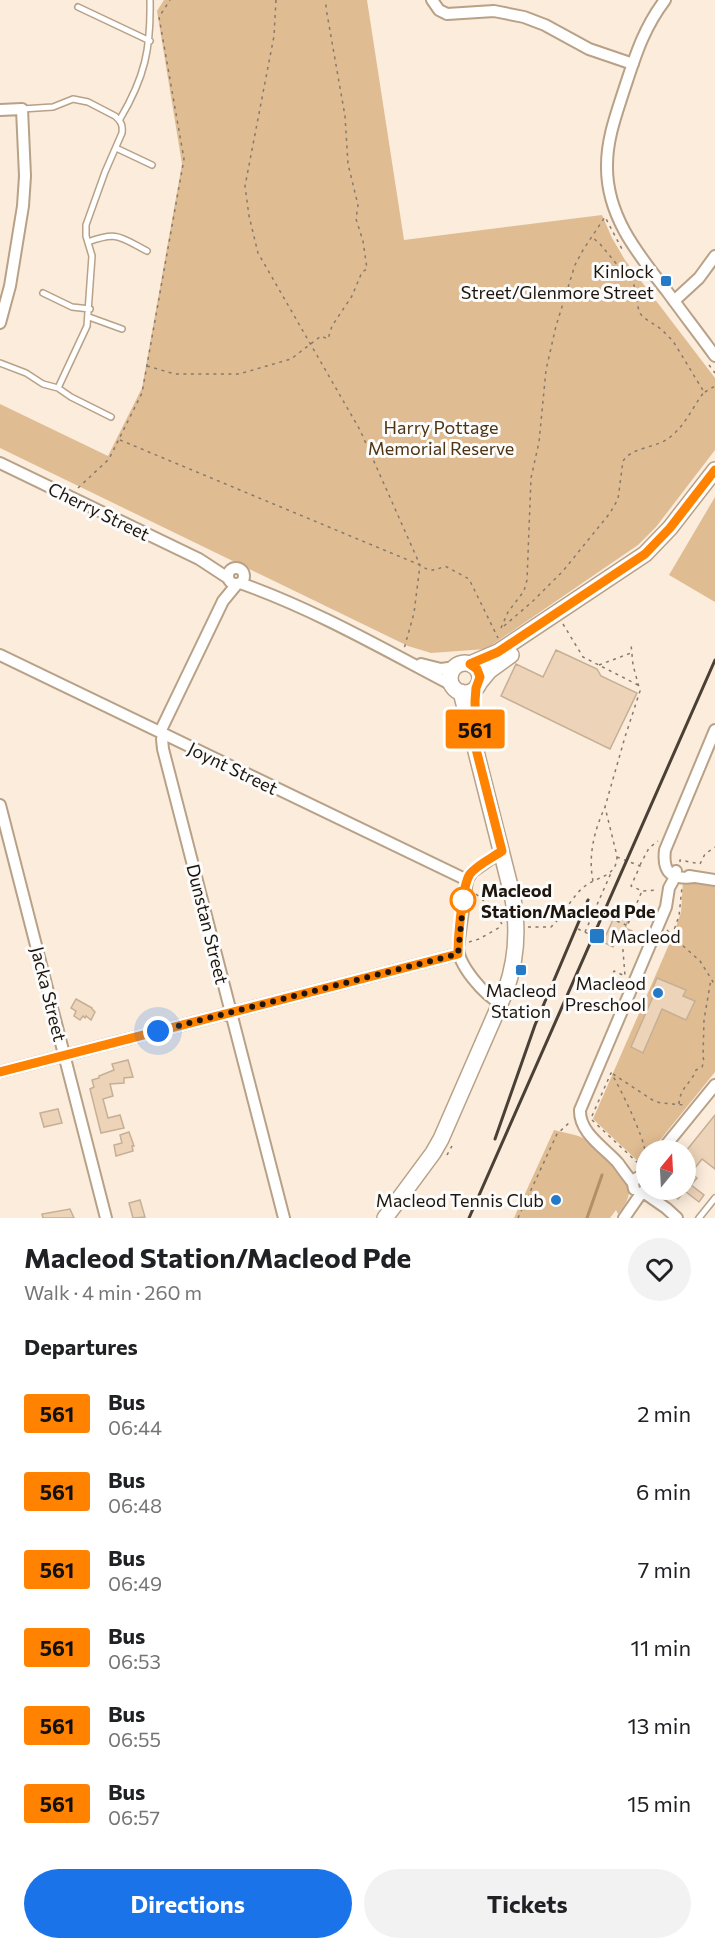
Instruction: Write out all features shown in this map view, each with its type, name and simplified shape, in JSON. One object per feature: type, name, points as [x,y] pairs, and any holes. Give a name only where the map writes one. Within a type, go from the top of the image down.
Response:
[{"type":"street","points":[[432,0],[439,10],[447,14],[494,11],[524,17],[545,25],[594,51],[633,64]]},
{"type":"street","points":[[665,0],[646,28],[633,64],[611,134],[607,166],[608,178],[614,207],[626,236],[674,301],[712,360]]},
{"type":"street","points":[[0,110],[22,109],[25,176],[23,206],[12,275],[0,323]]},
{"type":"street","points":[[674,301],[699,278],[715,256]]},
{"type":"street","name":"Cherry Street","points":[[0,464],[467,687]]},
{"type":"street","points":[[385,1218],[437,1147],[500,1004],[510,978],[517,943],[515,910],[476,749],[474,713],[467,687],[451,675],[463,666],[485,659],[503,649],[645,554],[670,528],[715,470]]},
{"type":"street","points":[[467,687],[498,663],[635,572],[678,531],[715,482]]},
{"type":"street","points":[[162,733],[235,578]]},
{"type":"street","name":"Joynt Street","points":[[0,655],[466,884]]},
{"type":"street","name":"Cherry Street","points":[[407,660],[441,669],[463,666]]},
{"type":"street","points":[[463,666],[477,669],[467,687]]},
{"type":"street","points":[[715,730],[668,842],[671,863],[680,875],[715,880]]},
{"type":"street","name":"Dunstan Street","points":[[162,733],[163,749],[284,1218]]},
{"type":"street","name":"Jacka Street","points":[[0,805],[106,1218]]},
{"type":"street","points":[[500,1004],[493,1000],[464,967],[458,954],[466,884],[472,872],[502,851]]},
{"type":"street","points":[[661,920],[663,891],[680,875]]},
{"type":"street","points":[[636,1176],[618,1163],[586,1129],[579,1113],[661,920],[669,888],[680,875]]},
{"type":"street","points":[[0,1072],[458,954]]},
{"type":"street","points":[[670,1140],[715,1085]]},
{"type":"street","points":[[627,1213],[636,1193]]},
{"type":"street","points":[[659,1200],[677,1218]]},
{"type":"lane","points":[[120,119],[144,68],[150,41],[150,0]]},
{"type":"lane","points":[[78,7],[150,41]]},
{"type":"lane","points":[[22,109],[53,107],[73,99],[88,102],[120,119],[123,128],[85,230],[92,256],[90,309],[86,332],[58,388]]},
{"type":"lane","points":[[116,148],[152,165]]},
{"type":"lane","points":[[88,242],[113,235],[147,251]]},
{"type":"lane","points":[[42,293],[72,307],[90,309]]},
{"type":"lane","points":[[89,317],[122,329]]},
{"type":"lane","points":[[0,363],[26,373],[44,384],[58,388],[71,398],[111,417]]},
{"type":"lane","points":[[699,1218],[715,1198]]},
{"type":"path","points":[[276,0],[274,36],[245,186],[249,216],[258,253],[360,430],[420,565],[407,660]]},
{"type":"path","points":[[147,366],[176,374],[239,374],[291,359],[321,336],[328,339],[332,326],[352,296],[362,272],[367,269],[363,241],[356,219],[358,205],[348,164],[345,116],[326,0]]},
{"type":"path","points":[[624,251],[605,217],[582,250],[567,286],[556,326],[543,392],[539,442],[531,478],[527,580],[524,591],[508,612],[501,628],[542,593],[563,571],[610,513],[618,499],[625,458],[632,453],[657,445],[671,436],[686,420],[704,392],[715,386]]},
{"type":"path","points":[[592,237],[631,282],[636,290],[639,312],[647,321],[661,329],[673,342],[704,392]]},
{"type":"path","points":[[712,360],[715,373]]},
{"type":"path","points":[[119,439],[420,565],[429,571],[444,566],[468,579],[503,649]]},
{"type":"path","points":[[561,622],[583,657],[639,685]]},
{"type":"path","points":[[593,882],[590,859],[600,818],[640,691],[631,644]]},
{"type":"path","points":[[599,665],[632,653]]},
{"type":"path","points":[[585,932],[617,860],[605,807]]},
{"type":"path","points":[[663,891],[642,891],[631,886],[646,853],[658,841],[668,842]]},
{"type":"path","points":[[672,936],[680,909],[680,860],[700,864],[705,854],[715,847]]},
{"type":"path","points":[[617,856],[639,866]]},
{"type":"path","points":[[529,927],[551,927],[583,888],[612,873]]},
{"type":"path","points":[[466,884],[485,902],[503,925],[507,926]]},
{"type":"path","points":[[610,979],[614,971],[625,975],[622,938],[642,891]]},
{"type":"path","points":[[610,918],[627,925]]},
{"type":"path","points":[[661,920],[672,936],[693,954],[715,985]]},
{"type":"path","points":[[464,944],[479,939],[503,925]]},
{"type":"path","points":[[578,929],[591,935]]},
{"type":"path","points":[[679,1104],[682,1090],[694,1076],[696,1070],[702,1067],[704,1061],[704,1020],[711,979]]},
{"type":"path","points":[[612,1074],[657,1102],[685,1105],[694,1112]]},
{"type":"path","points":[[612,1074],[623,1093],[642,1140]]},
{"type":"path","points":[[612,1074],[591,1118],[636,1173]]},
{"type":"path","points":[[518,1218],[556,1136],[579,1113]]},
{"type":"green space","name":"Harry Pottage Memorial Reserve","points":[[164,0],[367,0],[404,240],[602,215],[625,260],[715,378],[715,450],[656,527],[638,545],[486,649],[431,653],[408,646],[0,448],[0,404],[108,456],[142,388],[182,164],[157,11]]},
{"type":"green space","points":[[715,497],[715,602],[669,575]]},
{"type":"green space","points":[[683,881],[715,884],[715,1072],[660,1140],[636,1140],[636,1159],[593,1119],[681,912]]},
{"type":"green space","points":[[554,1130],[586,1140],[623,1178],[629,1193],[626,1203],[618,1214],[616,1210],[610,1218],[514,1218]]},
{"type":"building","points":[[556,650],[597,669],[601,676],[637,693],[610,749],[501,696],[516,664],[543,677]]},
{"type":"building","points":[[619,906],[632,911],[625,928],[632,931],[628,940],[618,936],[613,947],[603,942]]},
{"type":"building","points":[[657,978],[686,990],[683,996],[695,1001],[686,1020],[662,1009],[643,1053],[631,1047],[655,992],[652,990]]},
{"type":"building","points":[[76,999],[95,1012],[91,1020],[86,1016],[80,1020],[74,1016],[76,1011],[71,1008]]},
{"type":"building","points":[[128,1060],[133,1077],[124,1078],[124,1083],[110,1084],[113,1096],[103,1099],[108,1118],[120,1115],[124,1128],[101,1133],[90,1089],[94,1087],[92,1080],[114,1070],[112,1064]]},
{"type":"building","points":[[58,1109],[62,1123],[44,1127],[40,1113]]},
{"type":"building","points":[[715,1115],[715,1169],[702,1159],[696,1167],[695,1140]]},
{"type":"building","points":[[129,1132],[134,1146],[132,1146],[133,1151],[116,1156],[114,1145],[122,1143],[120,1135]]},
{"type":"building","points":[[696,1189],[704,1195],[699,1202],[696,1200]]},
{"type":"building","points":[[140,1200],[145,1217],[133,1218],[129,1203]]},
{"type":"building","points":[[70,1209],[74,1218],[43,1218],[42,1214]]},
{"type":"waterway","points":[[587,1218],[602,1175]]},
{"type":"railway","points":[[469,1218],[715,660]]},
{"type":"railway","points":[[495,1139],[535,1025],[588,900]]},
{"type":"bus line","name":"561","points":[[0,1072],[458,954],[464,895],[469,875],[502,851],[476,749],[474,713],[476,688],[480,677],[477,669],[470,664],[498,652],[645,554],[670,528],[715,470]]},
{"type":"place","name":"Kinlock Street/Glenmore Street","points":[[666,281]]},
{"type":"place","name":"Macleod Station/Macleod Pde","points":[[463,900]]},
{"type":"place","name":"Macleod","points":[[597,936]]},
{"type":"place","name":"Macleod Station","points":[[521,970]]},
{"type":"place","name":"Macleod Preschool","points":[[658,993]]},
{"type":"place","name":"Macleod Tennis Club","points":[[556,1200]]},
{"type":"route","points":[[158,1031],[458,954],[464,895],[463,900]]}]
